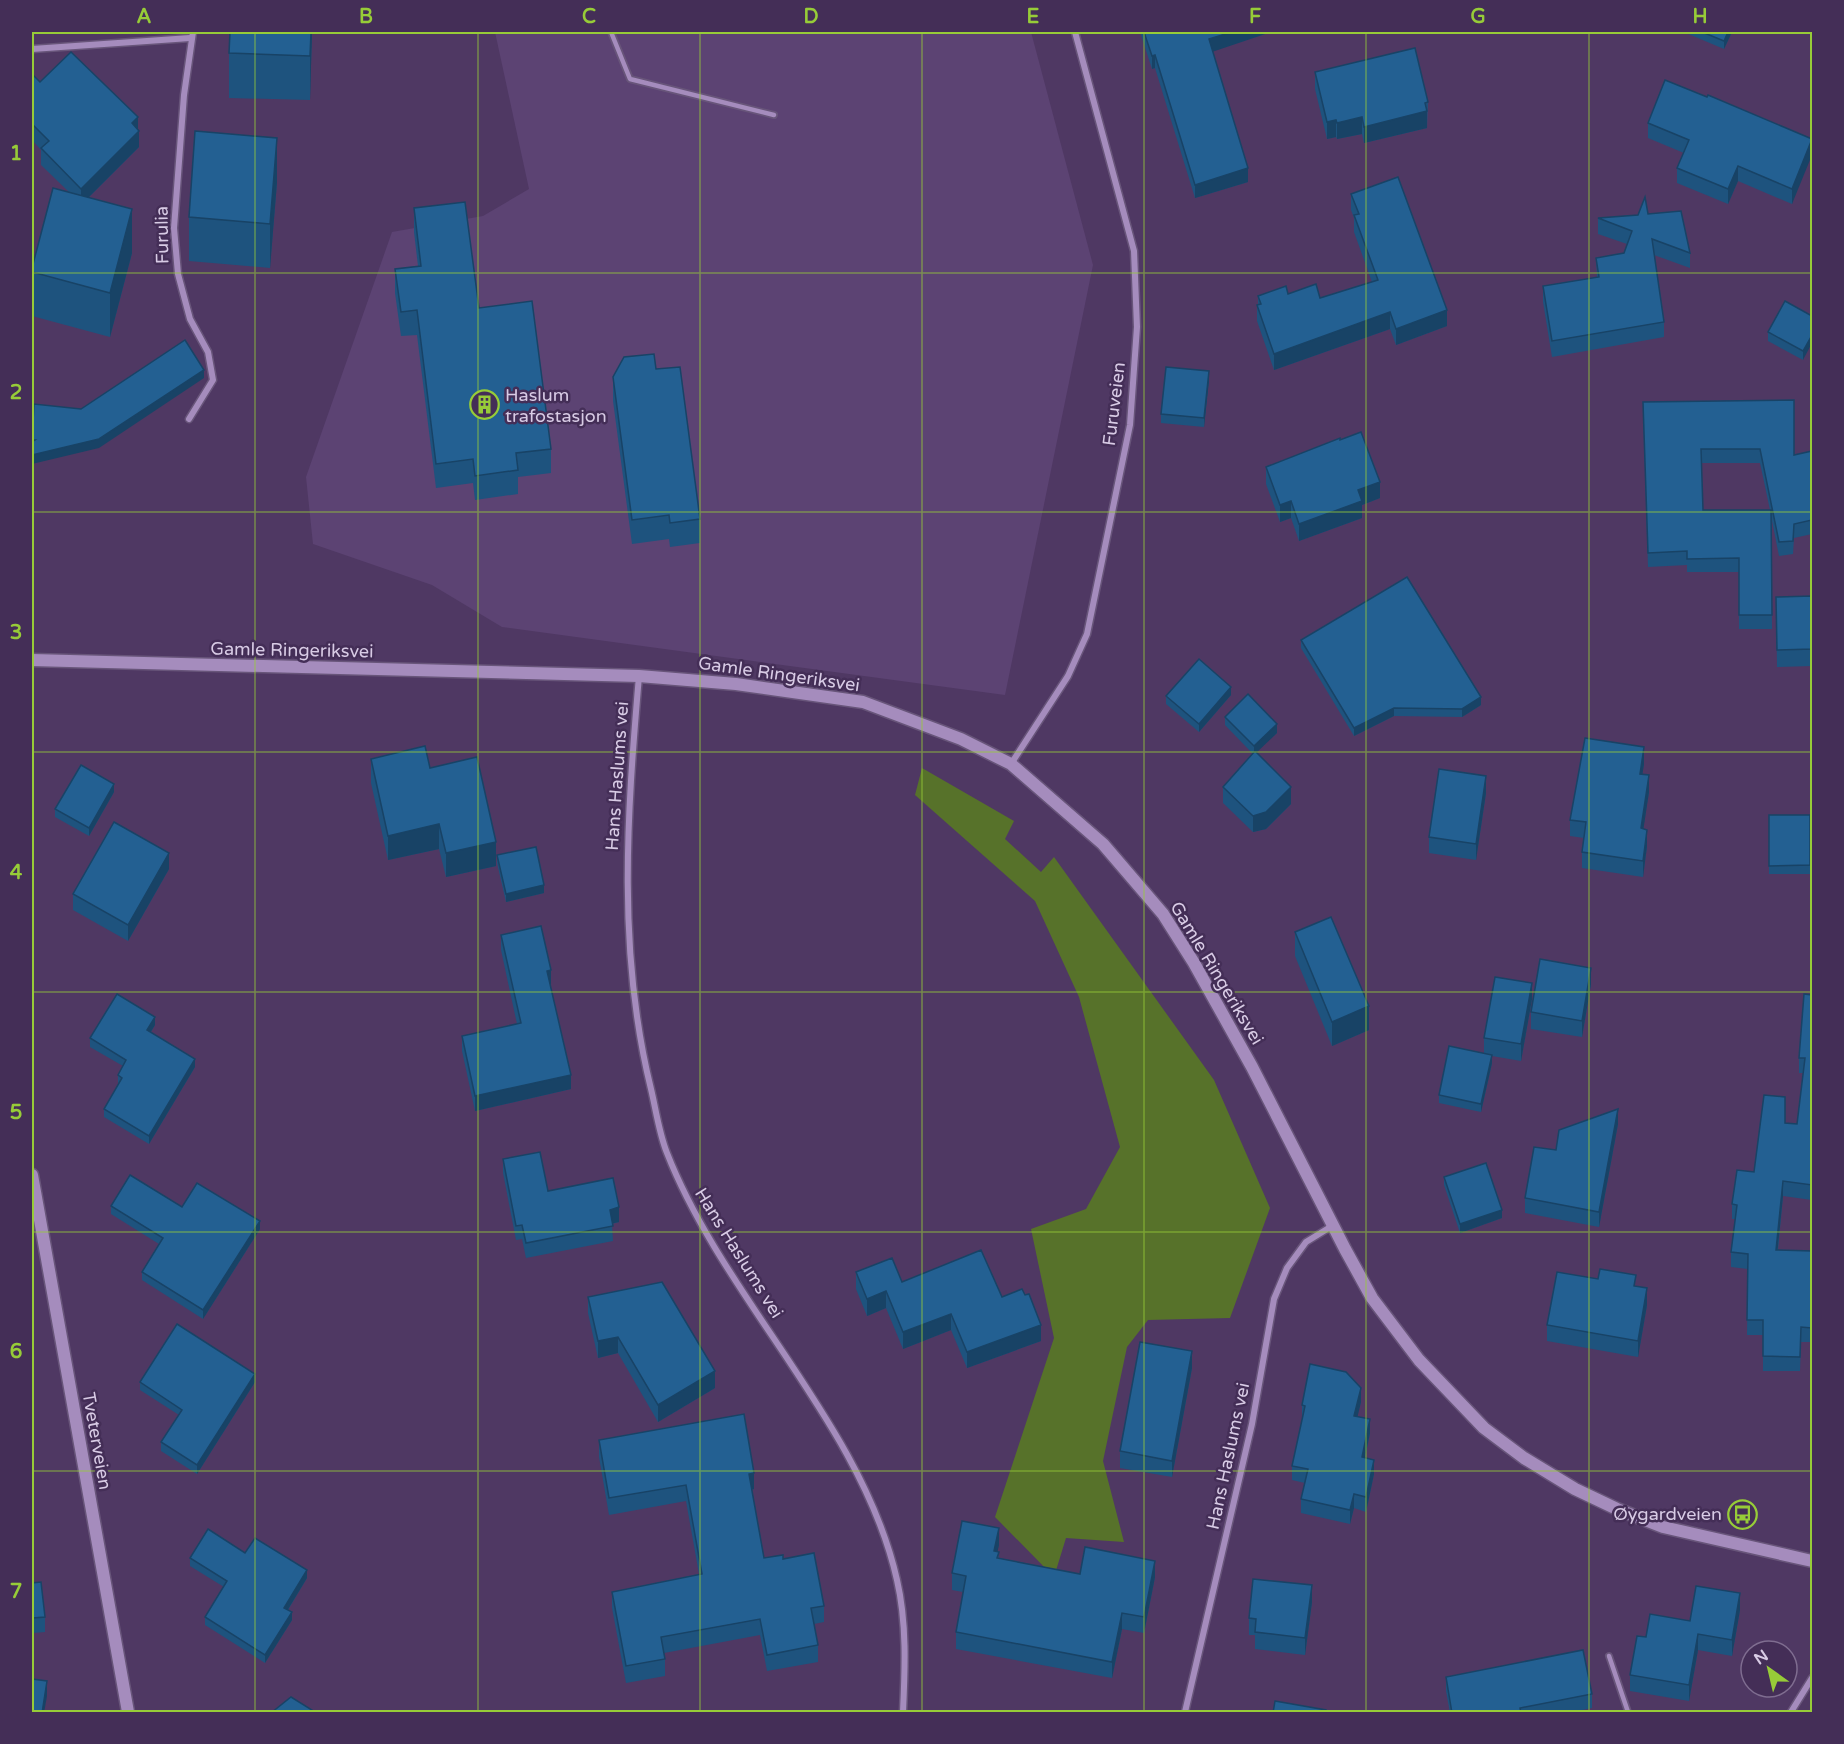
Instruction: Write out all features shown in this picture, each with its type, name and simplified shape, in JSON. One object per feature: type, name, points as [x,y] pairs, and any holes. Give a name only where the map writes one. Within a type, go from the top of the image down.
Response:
[{"type":"main road","name":"Gamle Ringeriksvei","points":[[32,660],[639,676],[736,684],[863,702],[961,739],[1011,764],[1103,844],[1163,914],[1194,963],[1252,1067],[1332,1226],[1372,1298],[1419,1360],[1484,1428],[1524,1458],[1575,1488],[1663,1527],[1812,1561]]},
{"type":"main road","name":"Tveterveien","points":[[32,1175],[128,1713]]},
{"type":"street","name":"Furuveien","points":[[1011,764],[1056,696],[1087,634],[1130,425],[1137,327],[1134,251],[1075,32]]},
{"type":"street","name":"Furulia","points":[[32,49],[191,35],[174,228],[178,274],[189,319],[208,352],[213,380],[189,419]]},
{"type":"street","name":"Hans Haslums vei","points":[[639,676],[628,821],[629,962],[637,1032],[666,1150],[688,1204],[828,1424],[875,1511],[897,1581],[905,1658],[903,1713]]},
{"type":"street","name":"Hans Haslums vei","points":[[1185,1713],[1252,1424],[1274,1299],[1287,1268],[1306,1242],[1332,1226]]},
{"type":"street","points":[[1791,1713],[1812,1678]]},
{"type":"lane","points":[[611,32],[630,80],[774,115]]},
{"type":"lane","points":[[1609,1656],[1628,1713]]},
{"type":"shaded area","points":[[495,32],[1031,32],[1093,265],[1005,695],[502,627],[432,585],[313,544],[306,477],[392,232],[483,216],[529,189]]},
{"type":"green space","points":[[922,768],[1014,821],[1005,839],[1041,872],[1054,857],[1214,1080],[1270,1208],[1230,1318],[1148,1320],[1127,1347],[1103,1461],[1124,1542],[1066,1538],[1054,1577],[995,1517],[1054,1338],[1031,1229],[1086,1209],[1120,1147],[1079,997],[1035,901],[915,795]]},
{"type":"building","points":[[230,32],[311,32],[310,56],[229,53]]},
{"type":"building","points":[[1144,32],[1232,32],[1209,39],[1248,168],[1195,185],[1155,55],[1152,56]]},
{"type":"building","points":[[1702,32],[1728,32],[1724,41]]},
{"type":"building","points":[[1415,48],[1428,102],[1425,103],[1427,111],[1364,127],[1362,117],[1337,123],[1336,120],[1327,122],[1315,72]]},
{"type":"building","points":[[71,52],[138,117],[132,123],[139,131],[81,189],[41,148],[49,141],[32,124],[32,74],[40,82]]},
{"type":"building","points":[[1665,80],[1707,97],[1708,95],[1812,139],[1792,189],[1738,166],[1728,189],[1677,168],[1689,140],[1648,123]]},
{"type":"building","points":[[195,131],[277,138],[270,224],[189,217]]},
{"type":"building","points":[[1398,177],[1447,310],[1396,329],[1390,312],[1274,354],[1257,305],[1261,304],[1258,296],[1286,286],[1288,294],[1316,284],[1320,298],[1378,280],[1354,215],[1359,214],[1351,194]]},
{"type":"building","points":[[53,188],[132,209],[110,293],[32,272]]},
{"type":"building","points":[[1645,197],[1648,214],[1681,211],[1690,253],[1652,239],[1664,322],[1552,341],[1543,286],[1599,277],[1596,258],[1624,253],[1632,231],[1598,218],[1638,215]]},
{"type":"building","name":"Haslum trafostasjon","points":[[465,202],[479,308],[532,301],[551,449],[516,453],[518,470],[475,476],[473,459],[436,464],[417,310],[401,312],[395,269],[421,266],[414,208]]},
{"type":"building","points":[[1785,301],[1812,316],[1812,335],[1803,351],[1768,332]]},
{"type":"building","points":[[185,340],[204,370],[99,439],[32,455],[32,442],[35,440],[32,440],[34,404],[81,409]]},
{"type":"building","points":[[654,354],[656,369],[680,367],[700,519],[670,523],[669,515],[632,520],[613,377],[624,357]]},
{"type":"building","points":[[1166,367],[1209,371],[1204,418],[1161,414]]},
{"type":"building","points":[[1794,400],[1794,455],[1812,451],[1812,520],[1794,524],[1793,541],[1779,542],[1760,449],[1701,449],[1703,510],[1771,510],[1772,615],[1739,615],[1739,558],[1687,559],[1687,551],[1648,553],[1643,402]]},
{"type":"building","points":[[1361,432],[1380,482],[1358,490],[1362,501],[1299,524],[1291,501],[1280,505],[1266,467]]},
{"type":"building","points":[[1407,577],[1481,697],[1462,709],[1394,708],[1354,728],[1301,640]]},
{"type":"building","points":[[1812,596],[1812,649],[1777,650],[1776,597]]},
{"type":"building","points":[[1199,659],[1231,687],[1199,724],[1166,696]]},
{"type":"building","points":[[1248,694],[1277,724],[1254,746],[1225,717]]},
{"type":"building","points":[[1585,738],[1644,747],[1640,774],[1649,775],[1641,828],[1647,830],[1643,861],[1582,852],[1586,822],[1570,820]]},
{"type":"building","points":[[425,746],[430,768],[477,757],[496,842],[446,853],[439,824],[388,836],[371,759]]},
{"type":"building","points":[[1255,751],[1291,787],[1266,812],[1253,816],[1223,787]]},
{"type":"building","points":[[81,765],[114,784],[89,828],[55,809]]},
{"type":"building","points":[[1439,769],[1486,776],[1476,844],[1429,837]]},
{"type":"building","points":[[1769,815],[1810,815],[1810,865],[1769,866]]},
{"type":"building","points":[[114,822],[169,853],[128,925],[73,894]]},
{"type":"building","points":[[536,847],[544,885],[506,894],[497,855]]},
{"type":"building","points":[[1331,917],[1369,1006],[1332,1022],[1295,932]]},
{"type":"building","points":[[541,926],[551,970],[547,971],[571,1075],[475,1096],[462,1036],[521,1023],[501,935]]},
{"type":"building","points":[[1540,959],[1591,968],[1582,1021],[1531,1012]]},
{"type":"building","points":[[1495,977],[1532,983],[1521,1044],[1484,1038]]},
{"type":"building","points":[[117,994],[155,1017],[147,1030],[195,1059],[149,1136],[104,1109],[122,1078],[118,1075],[126,1060],[90,1038]]},
{"type":"building","points":[[1804,994],[1812,995],[1812,1185],[1783,1181],[1776,1250],[1812,1251],[1812,1328],[1801,1327],[1800,1357],[1763,1356],[1763,1320],[1747,1320],[1748,1254],[1731,1252],[1737,1205],[1732,1204],[1737,1170],[1754,1172],[1764,1095],[1785,1097],[1785,1123],[1797,1124],[1805,1058],[1799,1058]]},
{"type":"building","points":[[1449,1046],[1492,1055],[1481,1104],[1439,1095]]},
{"type":"building","points":[[1618,1109],[1599,1212],[1525,1198],[1534,1147],[1556,1150],[1559,1130]]},
{"type":"building","points":[[540,1152],[548,1191],[613,1178],[619,1207],[610,1210],[613,1226],[526,1243],[522,1225],[516,1226],[503,1159]]},
{"type":"building","points":[[1486,1163],[1502,1210],[1460,1224],[1444,1177]]},
{"type":"building","points":[[130,1175],[182,1207],[197,1183],[260,1221],[203,1310],[142,1272],[163,1238],[111,1206]]},
{"type":"building","points":[[981,1250],[1002,1297],[1022,1289],[1025,1295],[1029,1294],[1041,1325],[967,1352],[951,1314],[903,1332],[886,1291],[867,1299],[856,1272],[892,1258],[902,1282]]},
{"type":"building","points":[[1600,1269],[1636,1275],[1634,1286],[1647,1288],[1638,1341],[1547,1325],[1557,1272],[1598,1279]]},
{"type":"building","points":[[662,1282],[715,1371],[658,1405],[618,1337],[598,1341],[588,1297]]},
{"type":"building","points":[[177,1324],[255,1374],[197,1465],[161,1442],[182,1410],[140,1382]]},
{"type":"building","points":[[1140,1342],[1192,1351],[1172,1461],[1120,1451]]},
{"type":"building","points":[[1310,1364],[1346,1372],[1361,1388],[1354,1416],[1370,1419],[1362,1457],[1374,1460],[1366,1497],[1354,1494],[1350,1510],[1301,1499],[1308,1469],[1292,1466],[1305,1406],[1302,1405]]},
{"type":"building","points":[[744,1414],[754,1473],[749,1474],[764,1558],[783,1555],[783,1559],[814,1553],[824,1606],[811,1608],[818,1645],[767,1655],[760,1619],[661,1637],[665,1659],[626,1666],[612,1592],[702,1574],[686,1485],[609,1498],[599,1440]]},
{"type":"building","points":[[962,1521],[999,1528],[994,1551],[999,1552],[997,1558],[1080,1574],[1085,1547],[1155,1561],[1144,1617],[1122,1613],[1112,1662],[956,1632],[966,1576],[952,1573]]},
{"type":"building","points":[[208,1529],[245,1553],[255,1538],[307,1570],[284,1608],[292,1612],[265,1655],[205,1617],[227,1581],[190,1558]]},
{"type":"building","points":[[1253,1579],[1312,1585],[1305,1638],[1255,1632],[1256,1619],[1249,1618]]},
{"type":"building","points":[[41,1582],[45,1617],[33,1618],[32,1627],[32,1583]]},
{"type":"building","points":[[1696,1586],[1740,1593],[1732,1640],[1698,1634],[1689,1685],[1630,1675],[1637,1636],[1646,1637],[1650,1614],[1690,1621]]},
{"type":"building","points":[[1583,1650],[1592,1694],[1520,1708],[1521,1713],[1452,1713],[1446,1677]]},
{"type":"building","points":[[32,1679],[47,1681],[42,1713],[32,1713]]},
{"type":"building","points":[[291,1697],[312,1710],[311,1713],[271,1713]]},
{"type":"building","points":[[1275,1701],[1326,1710],[1326,1713],[1273,1713]]},
{"type":"place","name":"Haslum trafostasjon","points":[[484,405]]},
{"type":"place","name":"Øygardveien","points":[[1743,1514]]}]
